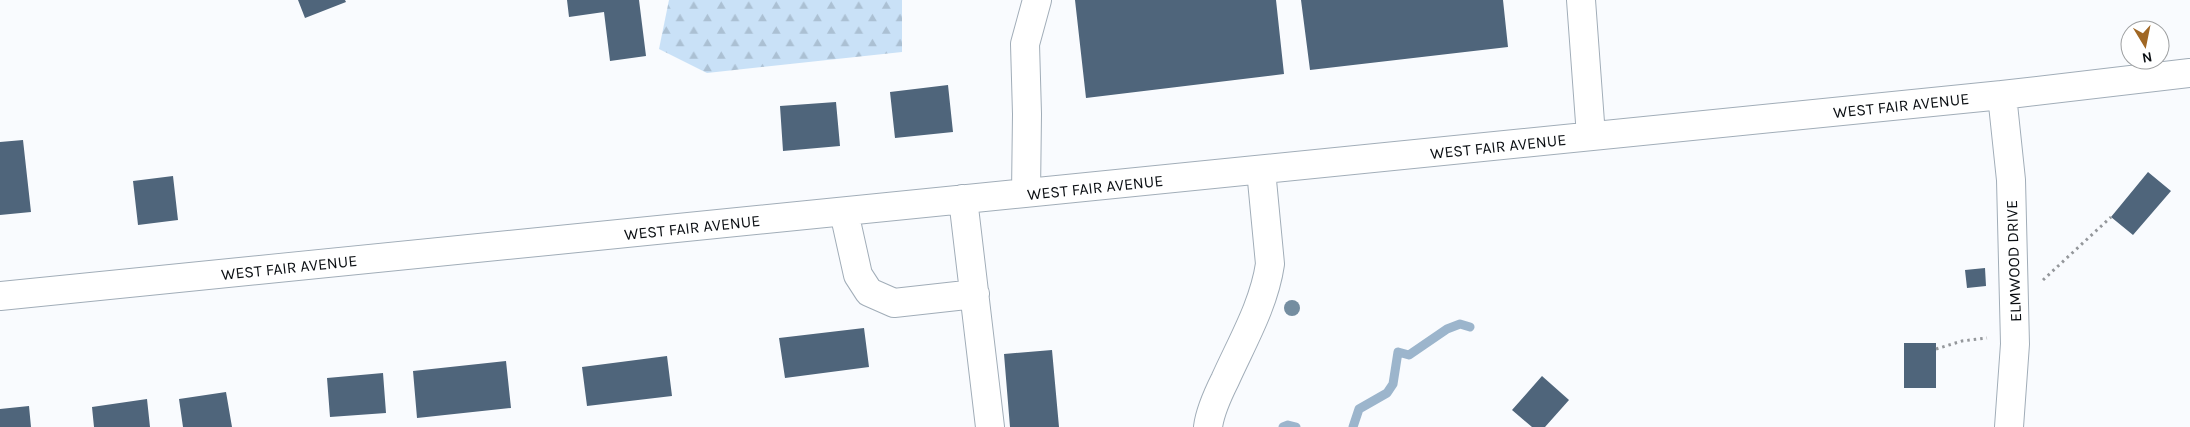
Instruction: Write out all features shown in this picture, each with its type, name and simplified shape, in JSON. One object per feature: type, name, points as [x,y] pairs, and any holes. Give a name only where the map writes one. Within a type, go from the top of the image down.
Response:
[{"type":"street","points":[[1026,193],[1027,114],[1024,44],[1036,0]]},
{"type":"street","points":[[1580,0],[1591,136]]},
{"type":"street","name":"WEST FAIR AVENUE","points":[[0,296],[2002,95],[2190,73]]},
{"type":"street","name":"ELMWOOD DRIVE","points":[[2002,95],[2011,180],[2015,344],[2010,427]]},
{"type":"street","points":[[1208,427],[1214,405],[1256,312],[1268,276],[1269,259],[1261,170]]},
{"type":"street","points":[[963,199],[990,427]]},
{"type":"street","points":[[844,212],[858,275],[869,292],[894,303],[975,294]]},
{"type":"path","points":[[2045,280],[2111,217]]},
{"type":"path","points":[[1936,349],[1962,341]]},
{"type":"green space","points":[[669,0],[902,0],[902,52],[707,73],[659,49]]},
{"type":"building","points":[[298,0],[345,0],[346,2],[305,18]]},
{"type":"building","points":[[567,0],[639,0],[646,56],[610,61],[604,12],[569,17]]},
{"type":"building","points":[[1075,0],[1276,0],[1284,74],[1086,98]]},
{"type":"building","points":[[1301,0],[1503,0],[1508,47],[1310,70]]},
{"type":"building","points":[[948,85],[953,132],[895,138],[890,92]]},
{"type":"building","points":[[836,102],[840,146],[783,151],[780,106]]},
{"type":"building","points":[[23,140],[31,212],[0,215],[0,142]]},
{"type":"building","points":[[2148,172],[2171,191],[2133,235],[2111,217]]},
{"type":"building","points":[[173,176],[178,220],[138,225],[133,181]]},
{"type":"building","points":[[1985,268],[1986,286],[1967,288],[1965,270]]},
{"type":"building","points":[[864,328],[869,367],[785,378],[779,338]]},
{"type":"building","points":[[1904,343],[1936,343],[1936,388],[1904,388]]},
{"type":"building","points":[[1052,350],[1059,427],[1010,427],[1004,354]]},
{"type":"building","points":[[667,356],[672,396],[587,406],[582,367]]},
{"type":"building","points":[[506,361],[511,408],[417,418],[413,371]]},
{"type":"building","points":[[383,373],[386,413],[330,417],[327,378]]},
{"type":"building","points":[[1542,376],[1569,400],[1545,427],[1532,427],[1512,410]]},
{"type":"building","points":[[226,392],[232,427],[183,427],[179,399]]},
{"type":"building","points":[[147,399],[150,427],[94,427],[92,407]]},
{"type":"building","points":[[29,406],[31,427],[0,427],[0,409]]},
{"type":"waterway","points":[[1353,427],[1359,409],[1387,393],[1393,384],[1398,352],[1409,355],[1447,329],[1460,324],[1470,327]]},
{"type":"waterway","points":[[1283,427],[1288,425],[1296,427]]}]
